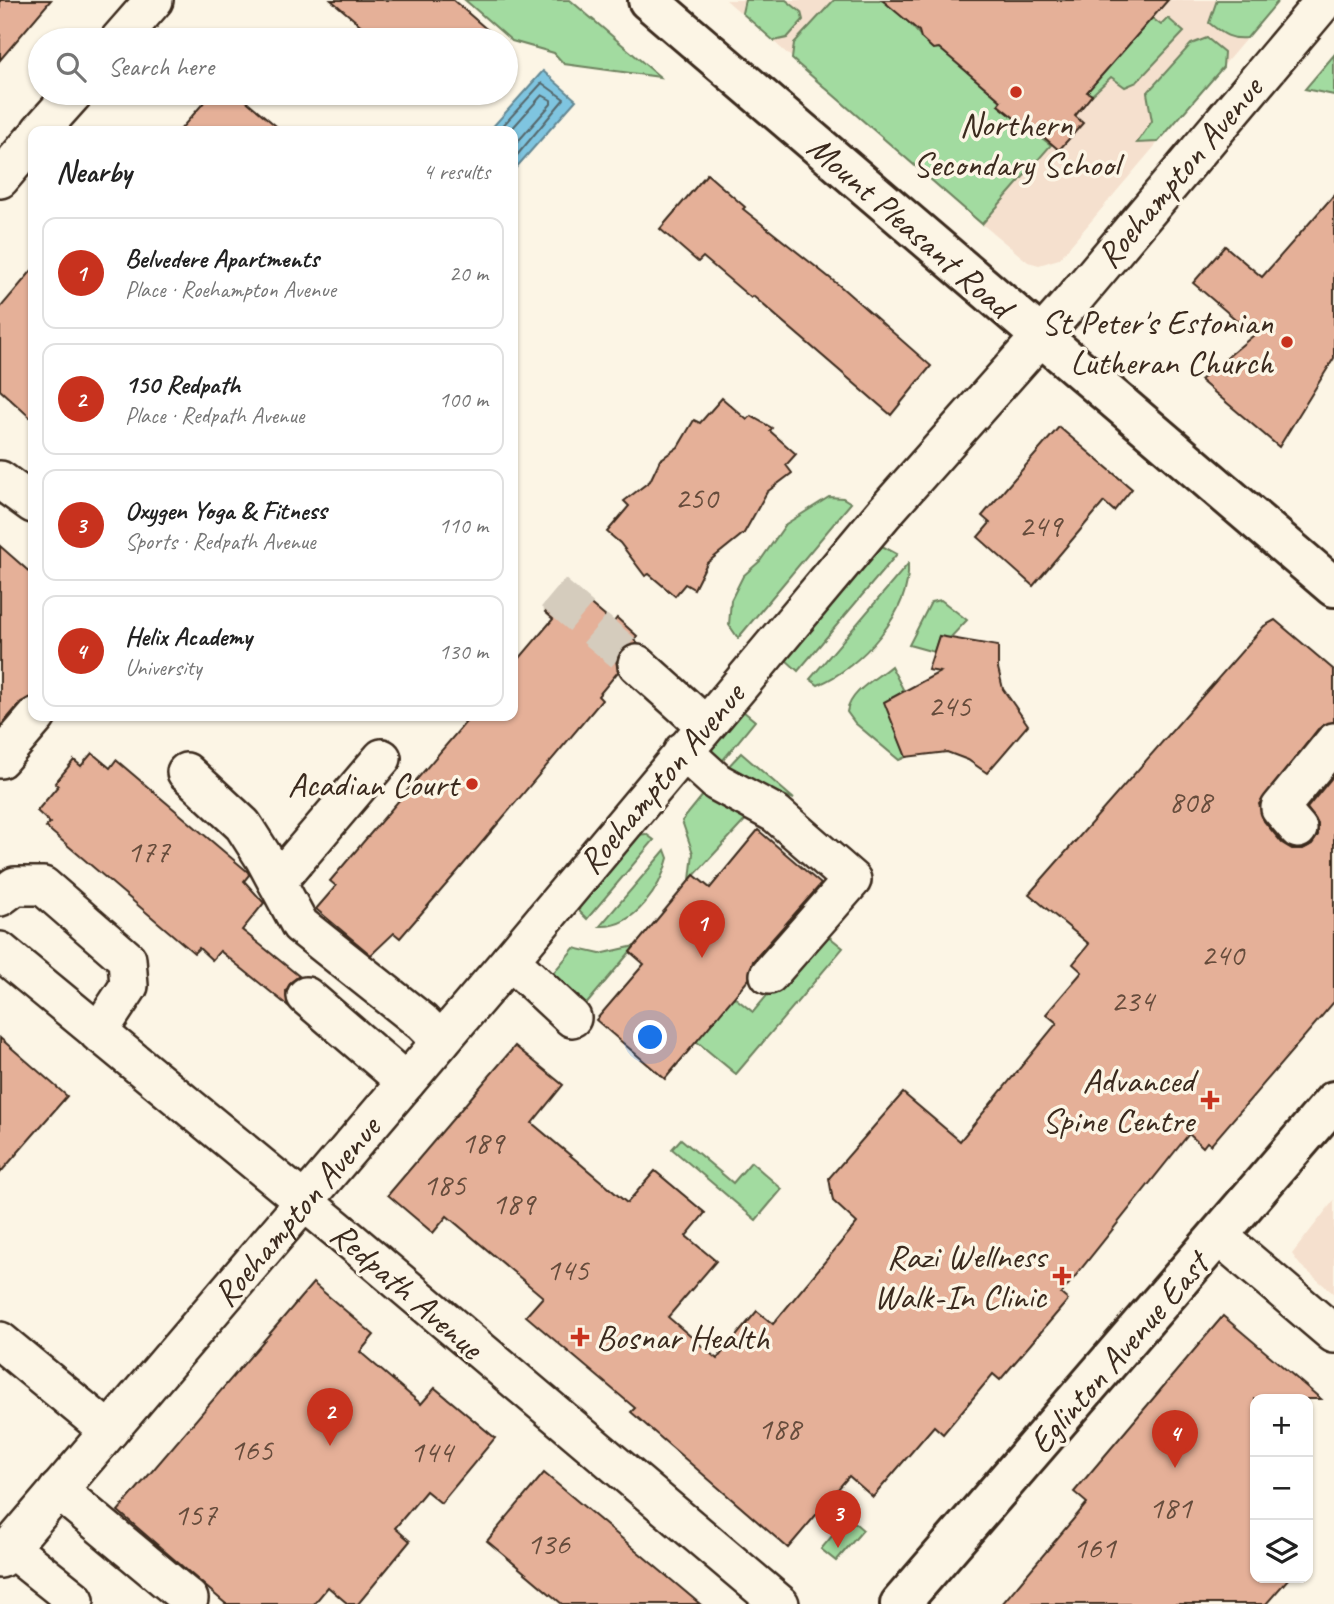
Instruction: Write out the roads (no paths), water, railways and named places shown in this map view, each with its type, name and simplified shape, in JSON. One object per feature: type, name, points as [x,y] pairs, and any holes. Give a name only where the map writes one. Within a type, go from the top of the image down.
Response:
[{"type":"main road","name":"Mount Pleasant Road","points":[[648,0],[1040,337],[1333,583]]},
{"type":"main road","name":"Eglinton Avenue East","points":[[901,1604],[1334,1101]]},
{"type":"street","points":[[130,28],[154,0]]},
{"type":"street","name":"Roehampton Avenue","points":[[5,1553],[510,960],[884,513],[1040,337],[1325,0]]},
{"type":"street","points":[[46,126],[64,105]]},
{"type":"street","points":[[0,179],[28,147]]},
{"type":"street","points":[[0,480],[28,500]]},
{"type":"street","points":[[637,664],[694,738],[717,782],[776,814],[852,880],[769,975]]},
{"type":"street","points":[[0,759],[33,721]]},
{"type":"street","points":[[1298,830],[1280,808],[1334,742]]},
{"type":"street","points":[[277,882],[382,758]]},
{"type":"street","points":[[186,772],[243,825],[300,925],[441,1041]]},
{"type":"street","points":[[0,897],[15,886],[43,886],[127,959],[129,986],[99,1033]]},
{"type":"street","name":"Redpath Avenue","points":[[0,951],[303,1201],[780,1604]]},
{"type":"street","points":[[510,960],[572,1018]]},
{"type":"street","points":[[306,996],[406,1082]]},
{"type":"street","points":[[1219,1236],[1334,1334]]},
{"type":"street","points":[[0,1341],[108,1432]]},
{"type":"street","points":[[58,1490],[189,1599]]},
{"type":"street","points":[[5,1553],[75,1600],[72,1604]]},
{"type":"water","points":[[543,71],[576,100],[518,165],[518,126],[494,126],[512,105],[518,105],[518,99]]},
{"type":"tunnel","points":[[553,593],[637,664]]},
{"type":"place","name":"Northern Secondary School","points":[[1016,92]]},
{"type":"place","name":"St Peter's Estonian Lutheran Church","points":[[1287,342]]},
{"type":"place","name":"Acadian Court","points":[[472,784]]},
{"type":"place","name":"Belvedere Apartments","points":[[702,958]]},
{"type":"place","name":"Advanced Spine Centre","points":[[1210,1100]]},
{"type":"place","name":"Razi Wellness Walk-In Clinic","points":[[1062,1276]]},
{"type":"place","name":"Bosnar Health","points":[[580,1337]]},
{"type":"place","name":"150 Redpath","points":[[330,1446]]},
{"type":"place","name":"Helix Academy","points":[[1175,1468]]},
{"type":"place","name":"Oxygen Yoga & Fitness","points":[[838,1548]]}]
